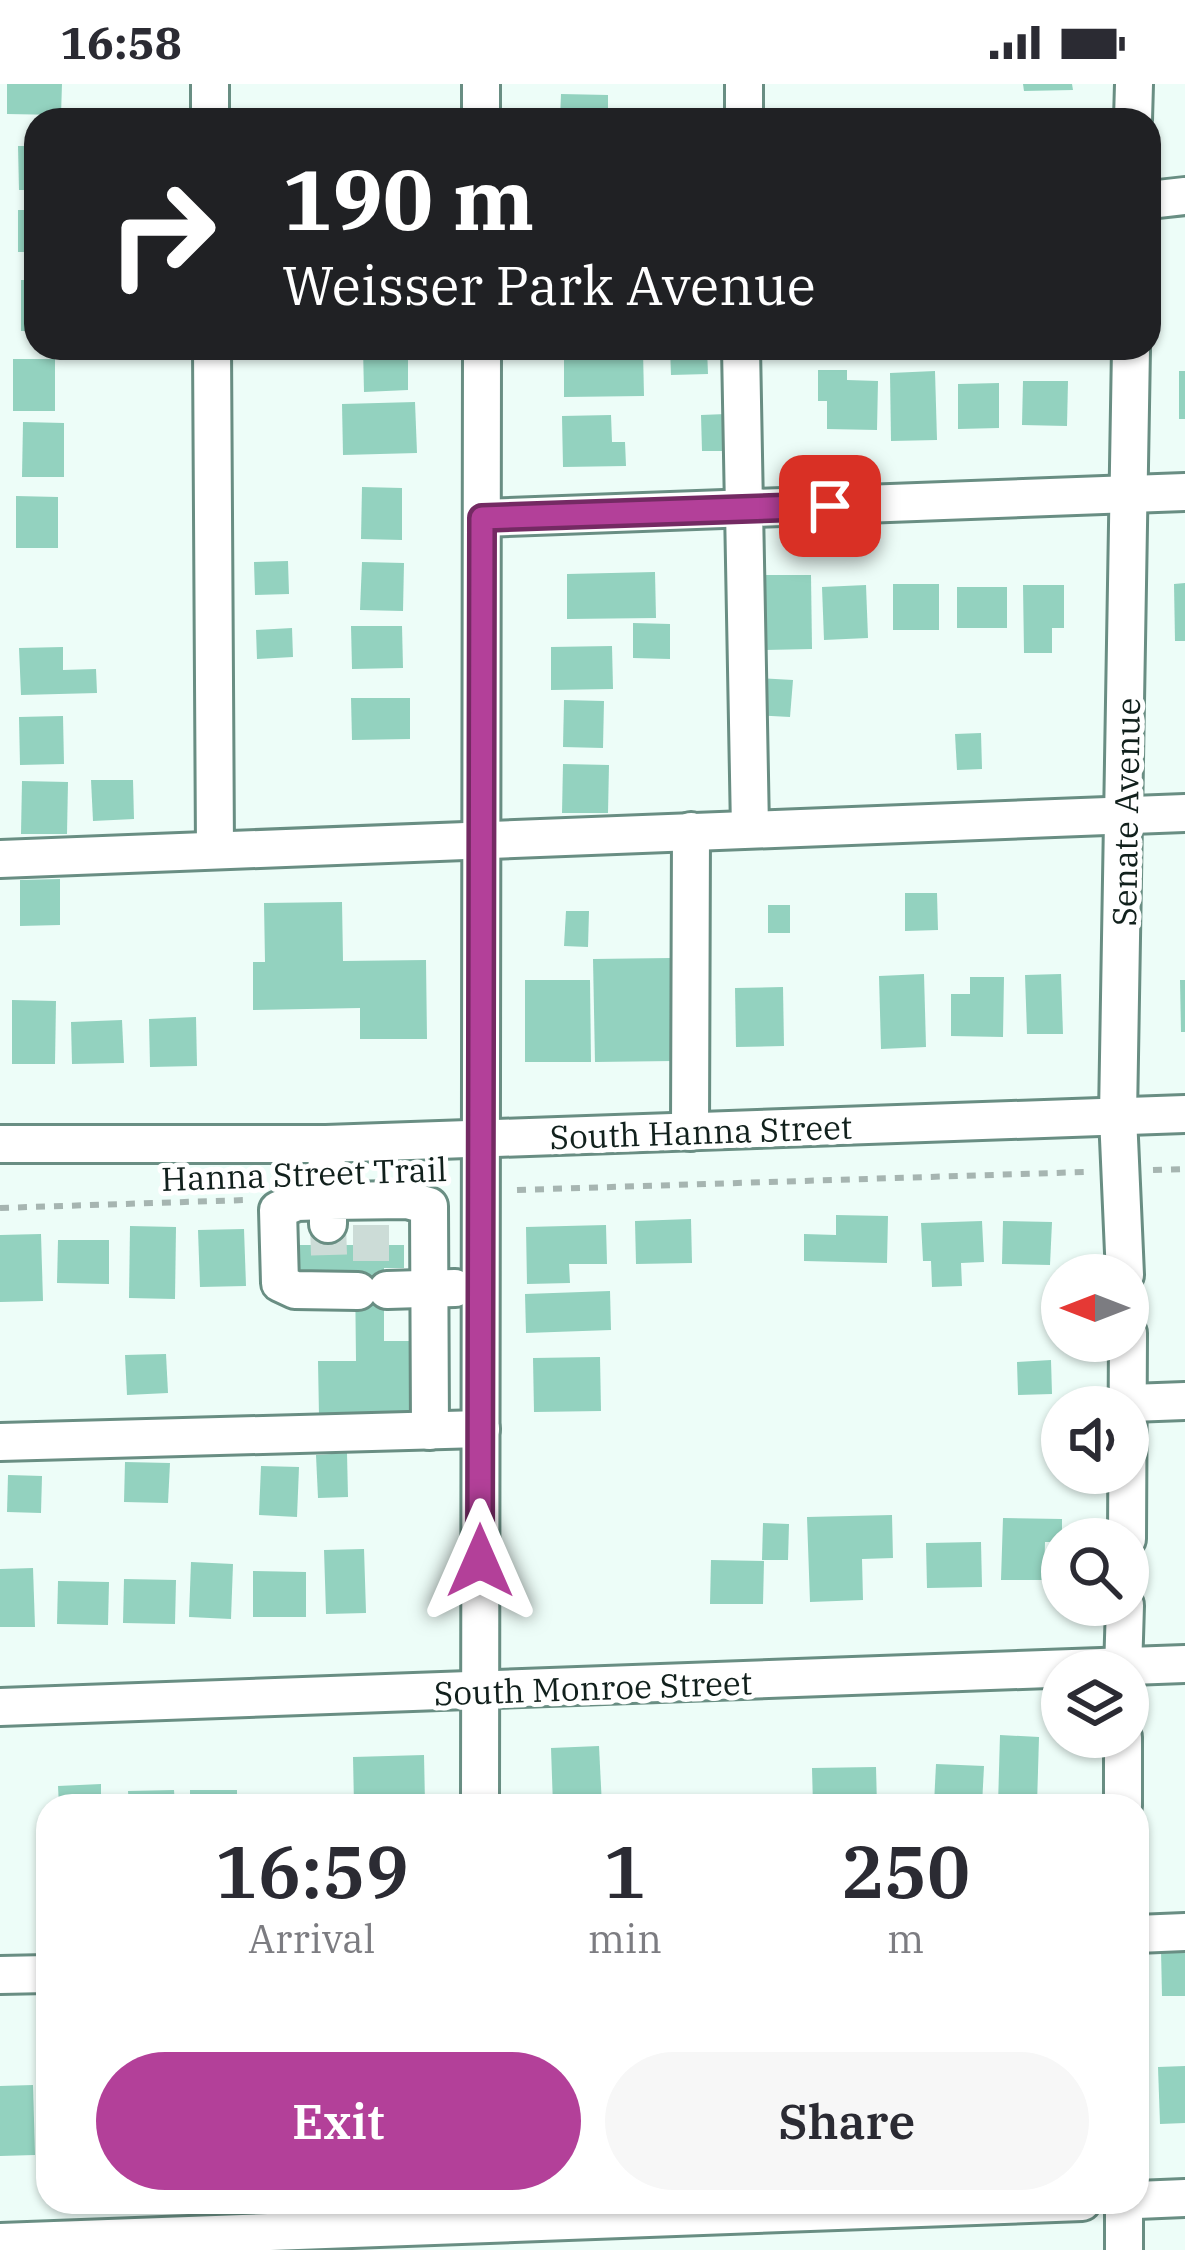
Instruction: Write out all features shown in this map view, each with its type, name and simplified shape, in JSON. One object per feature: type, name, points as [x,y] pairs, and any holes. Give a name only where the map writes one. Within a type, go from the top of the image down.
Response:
[{"type":"street","points":[[212,360],[215,849]]},
{"type":"street","points":[[480,1794],[482,360]]},
{"type":"street","points":[[741,360],[750,830]]},
{"type":"street","name":"Senate Avenue","points":[[1124,1254],[1118,1116],[1127,815],[1131,360]]},
{"type":"street","points":[[482,518],[1185,492]]},
{"type":"street","points":[[0,860],[1185,813]]},
{"type":"street","points":[[690,1132],[691,831]]},
{"type":"street","name":"South Hanna Street","points":[[0,1144],[326,1144],[1185,1114]]},
{"type":"street","points":[[326,1144],[343,1259]]},
{"type":"street","points":[[343,1259],[370,1213],[422,1202],[429,1207],[430,1431]]},
{"type":"street","points":[[343,1259],[430,1289],[481,1288]]},
{"type":"street","points":[[1149,1402],[1185,1401]]},
{"type":"street","points":[[0,1442],[481,1429]]},
{"type":"street","name":"South Monroe Street","points":[[1149,1666],[1185,1664]]},
{"type":"street","name":"South Monroe Street","points":[[0,1707],[1041,1671]]},
{"type":"street","points":[[1123,1758],[1123,1794]]},
{"type":"street","points":[[1149,1934],[1185,1932]]},
{"type":"street","points":[[0,1975],[36,1974]]},
{"type":"street","points":[[1149,2200],[1185,2198]]},
{"type":"street","points":[[0,2242],[795,2214]]},
{"type":"street","points":[[1124,2214],[1124,2250]]},
{"type":"path","name":"Hanna Street Trail","points":[[481,1192],[1185,1168]]},
{"type":"path","name":"Hanna Street Trail","points":[[0,1208],[257,1199]]},
{"type":"building","points":[[7,84],[62,84],[61,108],[24,108],[24,114],[7,114]]},
{"type":"building","points":[[1023,84],[1072,84],[1073,90],[1024,91]]},
{"type":"building","points":[[561,94],[608,95],[608,108],[560,108]]},
{"type":"building","points":[[18,146],[24,146],[24,190],[19,190]]},
{"type":"building","points":[[18,210],[24,210],[24,252],[18,252]]},
{"type":"building","points":[[21,280],[24,280],[24,331]]},
{"type":"building","points":[[13,359],[55,360],[55,411],[13,411]]},
{"type":"building","points":[[363,360],[408,360],[408,390],[364,392]]},
{"type":"building","points":[[564,360],[643,360],[644,396],[564,397]]},
{"type":"building","points":[[670,360],[707,360],[708,374],[671,375]]},
{"type":"building","points":[[818,370],[847,370],[847,380],[878,381],[877,430],[827,429],[827,401],[818,401]]},
{"type":"building","points":[[935,371],[937,440],[891,441],[890,373]]},
{"type":"building","points":[[1179,371],[1185,371],[1185,419],[1179,419]]},
{"type":"building","points":[[1023,381],[1068,381],[1067,426],[1022,425]]},
{"type":"building","points":[[999,383],[999,428],[958,429],[958,384]]},
{"type":"building","points":[[415,402],[417,453],[343,455],[342,404]]},
{"type":"building","points":[[726,414],[727,451],[702,451],[701,415]]},
{"type":"building","points":[[611,415],[612,442],[625,442],[626,466],[563,467],[562,416]]},
{"type":"building","points":[[23,422],[64,423],[64,477],[22,477]]},
{"type":"building","points":[[362,487],[402,488],[402,540],[361,539]]},
{"type":"building","points":[[16,496],[58,497],[58,548],[16,548]]},
{"type":"building","points":[[288,561],[289,594],[255,595],[254,562]]},
{"type":"building","points":[[362,562],[404,563],[403,611],[360,610]]},
{"type":"building","points":[[655,572],[656,618],[567,619],[567,574]]},
{"type":"building","points":[[764,575],[811,575],[812,649],[765,650]]},
{"type":"building","points":[[1185,583],[1185,641],[1175,641],[1174,584]]},
{"type":"building","points":[[893,584],[939,584],[939,630],[893,630]]},
{"type":"building","points":[[866,585],[868,638],[824,640],[822,587]]},
{"type":"building","points":[[1023,585],[1064,585],[1064,628],[1052,628],[1052,653],[1024,653]]},
{"type":"building","points":[[957,587],[1007,587],[1007,628],[957,628]]},
{"type":"building","points":[[633,623],[670,624],[670,659],[633,658]]},
{"type":"building","points":[[351,626],[402,626],[403,668],[352,669]]},
{"type":"building","points":[[292,628],[293,657],[257,659],[256,630]]},
{"type":"building","points":[[612,646],[613,689],[551,690],[551,647]]},
{"type":"building","points":[[63,647],[63,670],[96,669],[97,693],[21,695],[19,648]]},
{"type":"building","points":[[757,678],[793,680],[790,717],[755,715]]},
{"type":"building","points":[[351,698],[410,698],[410,739],[352,740]]},
{"type":"building","points":[[564,700],[604,701],[603,748],[563,747]]},
{"type":"building","points":[[63,716],[64,764],[20,765],[19,717]]},
{"type":"building","points":[[981,733],[982,769],[957,770],[955,734]]},
{"type":"building","points":[[563,764],[609,765],[608,813],[562,813]]},
{"type":"building","points":[[91,780],[133,780],[134,819],[93,821]]},
{"type":"building","points":[[22,781],[68,782],[67,834],[21,834]]},
{"type":"building","points":[[60,879],[60,925],[20,926],[20,880]]},
{"type":"building","points":[[905,893],[937,893],[938,930],[905,931]]},
{"type":"building","points":[[342,902],[343,961],[426,960],[427,1039],[360,1039],[360,1008],[253,1010],[253,962],[265,962],[264,903]]},
{"type":"building","points":[[768,905],[790,905],[790,933],[768,933]]},
{"type":"building","points":[[566,911],[589,911],[588,947],[564,946]]},
{"type":"building","points":[[671,958],[673,1061],[595,1062],[593,959]]},
{"type":"building","points":[[924,974],[926,1047],[881,1049],[879,976]]},
{"type":"building","points":[[1061,974],[1063,1034],[1027,1034],[1025,975]]},
{"type":"building","points":[[970,977],[1004,977],[1003,1037],[951,1036],[951,994],[970,994]]},
{"type":"building","points":[[525,980],[590,980],[591,1062],[525,1062]]},
{"type":"building","points":[[1180,980],[1185,980],[1185,1032],[1181,1032]]},
{"type":"building","points":[[783,987],[784,1046],[736,1047],[735,988]]},
{"type":"building","points":[[12,1000],[56,1001],[55,1064],[12,1064]]},
{"type":"building","points":[[196,1017],[197,1066],[150,1067],[149,1019]]},
{"type":"building","points":[[122,1020],[124,1063],[72,1064],[71,1022]]},
{"type":"building","points":[[836,1215],[888,1216],[887,1263],[804,1261],[804,1234],[836,1235]]},
{"type":"building","points":[[691,1219],[692,1263],[636,1264],[635,1221]]},
{"type":"building","points":[[982,1221],[984,1262],[961,1263],[962,1286],[932,1287],[931,1261],[923,1261],[921,1223]]},
{"type":"building","points":[[1003,1221],[1052,1222],[1051,1254],[1041,1254],[1041,1265],[1002,1264]]},
{"type":"building","points":[[606,1225],[607,1264],[569,1264],[570,1283],[527,1284],[526,1227]]},
{"type":"building","points":[[130,1226],[176,1227],[175,1299],[129,1298]]},
{"type":"building","points":[[244,1229],[246,1286],[200,1287],[198,1230]]},
{"type":"building","points":[[41,1234],[43,1301],[0,1302],[0,1235]]},
{"type":"building","points":[[58,1240],[109,1240],[109,1284],[57,1283]]},
{"type":"building","points":[[289,1245],[404,1245],[404,1268],[384,1268],[384,1341],[414,1341],[415,1416],[319,1416],[318,1361],[356,1361],[355,1271],[289,1272]]},
{"type":"building","points":[[610,1291],[611,1330],[526,1333],[525,1294]]},
{"type":"building","points":[[166,1354],[168,1393],[127,1395],[125,1355]]},
{"type":"building","points":[[600,1357],[601,1411],[534,1412],[533,1358]]},
{"type":"building","points":[[1017,1362],[1051,1362],[1052,1386],[1041,1386],[1041,1394],[1018,1395]]},
{"type":"building","points":[[347,1453],[348,1497],[318,1498],[316,1455]]},
{"type":"building","points":[[125,1462],[170,1463],[168,1503],[124,1502]]},
{"type":"building","points":[[261,1466],[299,1467],[297,1517],[259,1515]]},
{"type":"building","points":[[8,1475],[42,1476],[41,1513],[7,1512]]},
{"type":"building","points":[[892,1515],[893,1558],[862,1559],[863,1600],[810,1602],[807,1517]]},
{"type":"building","points":[[1003,1518],[1041,1519],[1041,1580],[1001,1580]]},
{"type":"building","points":[[763,1523],[789,1524],[788,1560],[762,1560]]},
{"type":"building","points":[[981,1542],[982,1587],[927,1588],[926,1543]]},
{"type":"building","points":[[364,1549],[366,1613],[326,1614],[324,1550]]},
{"type":"building","points":[[711,1560],[764,1561],[763,1604],[710,1604]]},
{"type":"building","points":[[191,1562],[233,1564],[231,1619],[189,1617]]},
{"type":"building","points":[[33,1568],[35,1627],[0,1627],[0,1569]]},
{"type":"building","points":[[253,1571],[306,1572],[306,1617],[253,1617]]},
{"type":"building","points":[[124,1579],[176,1580],[175,1624],[123,1623]]},
{"type":"building","points":[[58,1581],[109,1582],[108,1625],[57,1624]]},
{"type":"building","points":[[1000,1735],[1039,1737],[1037,1794],[998,1794]]},
{"type":"building","points":[[599,1746],[601,1794],[553,1794],[551,1748]]},
{"type":"building","points":[[424,1755],[425,1794],[354,1794],[353,1757]]},
{"type":"building","points":[[936,1764],[984,1766],[983,1794],[934,1794]]},
{"type":"building","points":[[876,1767],[877,1794],[813,1794],[812,1768]]},
{"type":"building","points":[[101,1784],[101,1794],[58,1794],[58,1786]]},
{"type":"building","points":[[174,1790],[174,1794],[128,1794]]},
{"type":"building","points":[[190,1790],[237,1790],[237,1794],[190,1794]]},
{"type":"building","points":[[1161,1950],[1185,1950],[1185,1996],[1162,1996]]},
{"type":"building","points":[[1185,2066],[1185,2123],[1160,2124],[1158,2067]]},
{"type":"building","points":[[33,2085],[35,2155],[0,2156],[0,2086]]},
{"type":"tunnel","points":[[328,1224],[329,1255]]},
{"type":"tunnel","points":[[371,1225],[371,1290]]},
{"type":"route","points":[[480,1561],[482,518],[830,506]]}]
